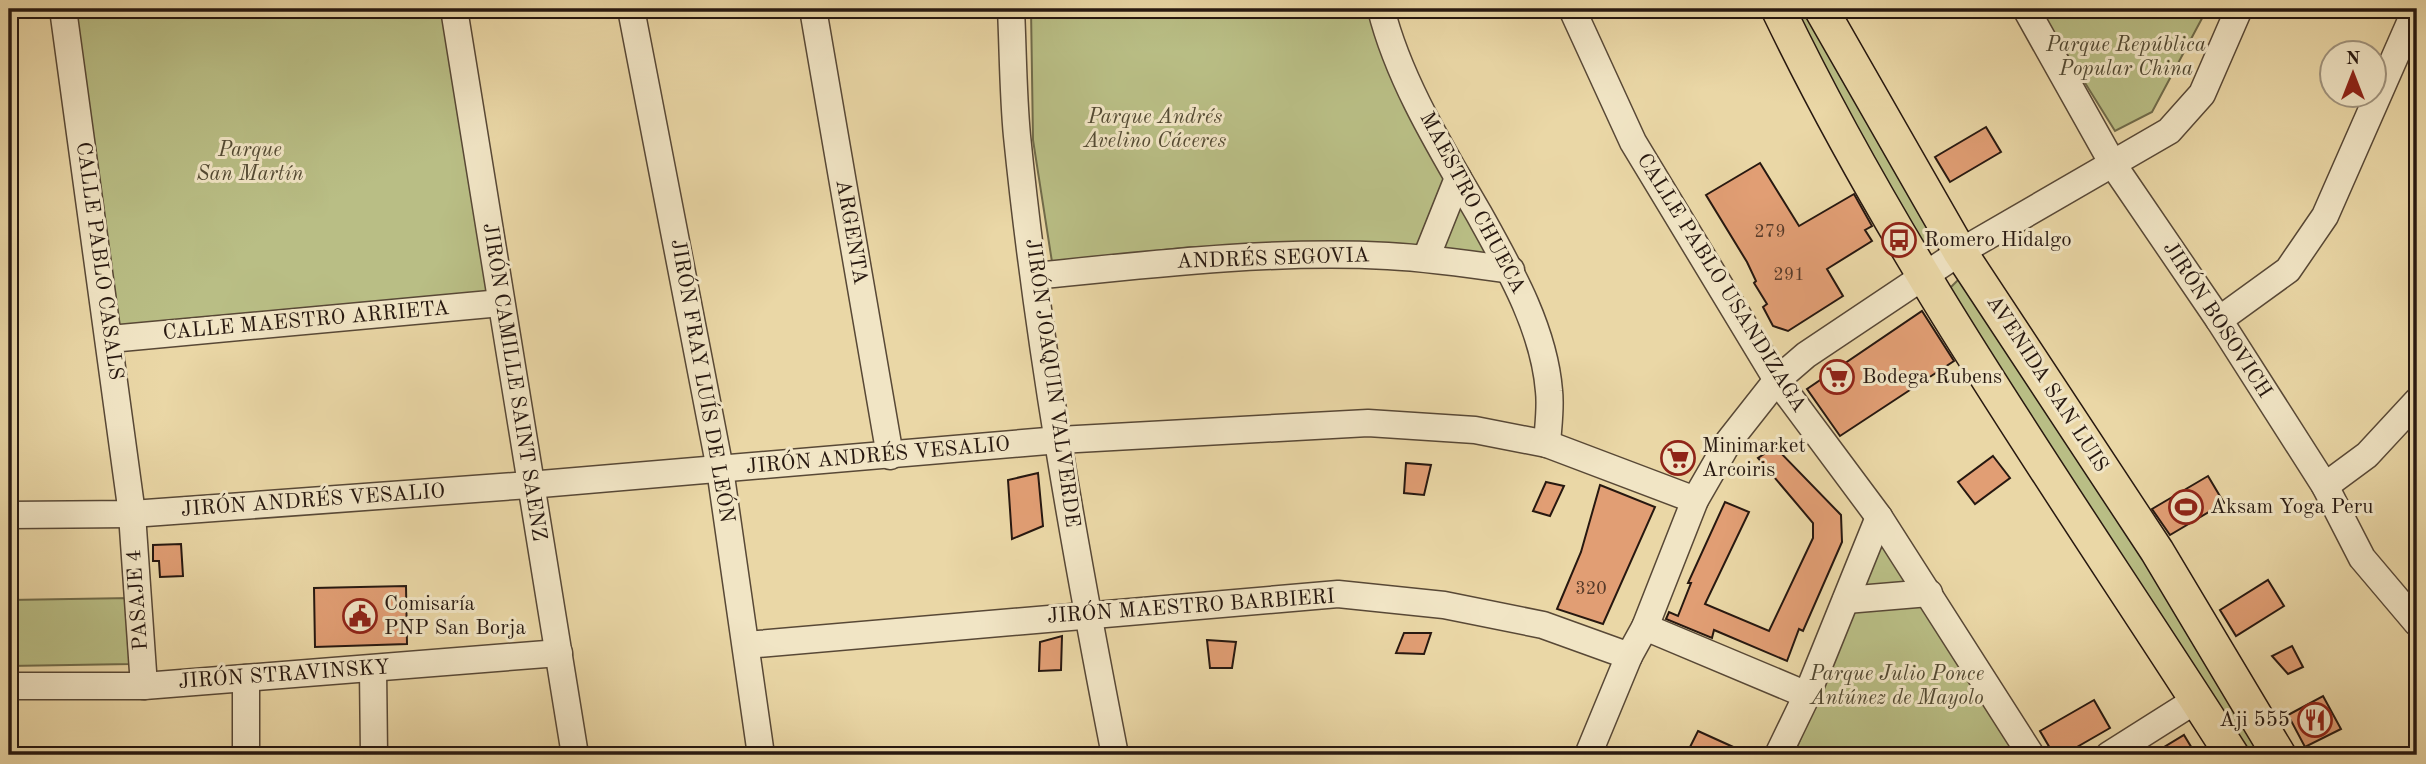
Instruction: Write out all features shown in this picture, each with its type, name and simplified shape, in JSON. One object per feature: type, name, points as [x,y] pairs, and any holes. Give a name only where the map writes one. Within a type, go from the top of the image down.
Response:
[{"type":"main road","points":[[1778,9],[1805,65],[1924,276],[2232,755]]},
{"type":"main road","name":"AVENIDA SAN LUIS","points":[[1821,9],[1960,252],[2157,551],[2279,755]]},
{"type":"street","name":"CALLE PABLO CASALS","points":[[64,9],[132,514]]},
{"type":"street","name":"JIRÓN CAMILLE SAINT SAENZ","points":[[454,9],[529,485],[575,755]]},
{"type":"street","name":"JIRÓN FRAY LUÍS DE LEÓN","points":[[631,9],[720,469],[761,755]]},
{"type":"street","name":"ARGENTA","points":[[813,9],[890,456]]},
{"type":"street","name":"JIRÓN JOAQUIN VALVERDE","points":[[1011,9],[1017,135],[1035,276],[1088,614],[1115,755]]},
{"type":"street","name":"MAESTRO CHUECA","points":[[1381,9],[1390,47],[1458,178],[1511,270],[1534,329],[1549,391],[1548,444]]},
{"type":"street","name":"CALLE PABLO USANDIZAGA","points":[[1572,9],[1633,142],[1777,380],[1879,517],[2031,755]]},
{"type":"street","name":"JIRÓN BOSOVICH","points":[[2026,9],[2114,166],[2219,320],[2325,486],[2362,558],[2417,624]]},
{"type":"street","points":[[1588,755],[1629,656],[1645,627],[1695,500],[1729,441],[1777,380],[1805,355],[1960,252],[2114,166],[2169,131],[2202,94],[2239,9]]},
{"type":"street","points":[[2219,320],[2288,270],[2325,216],[2416,9]]},
{"type":"street","points":[[1426,258],[1458,178]]},
{"type":"street","name":"ANDRÉS SEGOVIA","points":[[1035,276],[1181,261],[1296,255],[1426,258],[1511,270]]},
{"type":"street","name":"CALLE MAESTRO ARRIETA","points":[[110,339],[502,303]]},
{"type":"street","points":[[2325,486],[2367,455],[2417,401]]},
{"type":"street","name":"JIRÓN ANDRÉS VESALIO","points":[[9,515],[132,514],[529,485],[1059,440],[1368,423],[1475,430],[1548,444],[1695,500]]},
{"type":"street","name":"PASAJE 4","points":[[132,514],[144,686]]},
{"type":"street","points":[[1778,755],[1807,695],[1879,517]]},
{"type":"street","points":[[1846,600],[1929,593]]},
{"type":"street","name":"JIRÓN MAESTRO BARBIERI","points":[[746,645],[1338,594],[1444,605],[1543,625],[1629,656]]},
{"type":"street","points":[[1645,627],[1807,695]]},
{"type":"street","name":"JIRÓN STRAVINSKY","points":[[9,686],[144,686],[559,653]]},
{"type":"street","points":[[373,669],[374,755]]},
{"type":"street","points":[[246,678],[246,755]]},
{"type":"street","points":[[2109,755],[2196,700]]},
{"type":"green space","name":"Parque San Martín","points":[[71,9],[447,9],[490,295],[118,331]]},
{"type":"green space","name":"Parque Andrés Avelino Cáceres","points":[[1031,9],[1374,9],[1451,178],[1425,247],[1191,247],[1052,262],[1033,140]]},
{"type":"green space","points":[[1787,9],[1813,9],[1938,243],[1928,248],[1920,247]]},
{"type":"green space","name":"Parque República Popular China","points":[[2039,9],[2207,9],[2152,112],[2115,131]]},
{"type":"green space","points":[[1459,189],[1503,258],[1437,250]]},
{"type":"green space","points":[[1958,280],[1969,280],[2268,755],[2242,755],[1949,289]]},
{"type":"green space","points":[[1877,532],[1920,590],[1856,596]]},
{"type":"green space","points":[[131,598],[131,664],[9,666],[9,600]]},
{"type":"green space","name":"Parque Julio Ponce Antúnez de Mayolo","points":[[1926,601],[2024,755],[1794,755],[1853,608]]},
{"type":"building","points":[[1986,127],[2001,152],[1950,182],[1935,157]]},
{"type":"building","points":[[1760,163],[1799,226],[1854,194],[1872,226],[1865,230],[1872,241],[1827,269],[1843,296],[1788,331],[1773,326],[1763,307],[1767,304],[1754,283],[1756,281],[1747,262],[1706,195]]},
{"type":"building","points":[[1922,311],[1954,361],[1840,436],[1807,389]]},
{"type":"building","points":[[1775,447],[1841,515],[1842,542],[1803,631],[1799,629],[1787,661],[1714,630],[1712,638],[1666,619],[1669,612],[1678,616],[1691,583],[1688,583],[1725,502],[1749,512],[1705,604],[1769,631],[1813,538],[1813,523],[1758,458]]},
{"type":"building","points":[[1993,456],[2010,478],[1975,504],[1958,482]]},
{"type":"building","points":[[1406,463],[1431,465],[1424,495],[1404,493]]},
{"type":"building","points":[[1038,473],[1043,526],[1012,539],[1008,480]]},
{"type":"building","name":"Aksam Yoga Peru","points":[[2208,476],[2224,503],[2170,535],[2152,509]]},
{"type":"building","points":[[1546,482],[1564,486],[1550,516],[1533,511]]},
{"type":"building","points":[[1600,485],[1655,507],[1603,624],[1557,609],[1581,552]]},
{"type":"building","points":[[181,544],[183,576],[160,577],[159,561],[153,561],[153,545]]},
{"type":"building","points":[[2268,580],[2284,606],[2236,636],[2220,610]]},
{"type":"building","name":"Comisaría PNP San Borja","points":[[406,586],[407,644],[315,647],[314,588]]},
{"type":"building","points":[[1404,633],[1431,633],[1424,654],[1396,653]]},
{"type":"building","points":[[1062,636],[1061,670],[1039,671],[1040,642]]},
{"type":"building","points":[[1207,640],[1236,642],[1232,668],[1210,668]]},
{"type":"building","points":[[2292,646],[2303,667],[2288,674],[2272,656]]},
{"type":"building","points":[[2323,696],[2341,729],[2305,747],[2288,715]]},
{"type":"building","points":[[2094,700],[2110,728],[2063,755],[2054,755],[2040,731]]},
{"type":"building","points":[[1698,731],[1751,755],[1686,755]]},
{"type":"building","points":[[2184,735],[2193,750],[2184,755],[2151,755]]},
{"type":"place","name":"Romero Hidalgo","points":[[1899,240]]},
{"type":"place","name":"Bodega Rubens","points":[[1837,377]]},
{"type":"place","name":"Minimarket Arcoiris","points":[[1678,458]]},
{"type":"place","name":"Aksam Yoga Peru","points":[[2186,507]]},
{"type":"place","name":"Comisaría PNP San Borja","points":[[360,616]]},
{"type":"place","name":"Aji 555","points":[[2315,720]]}]
